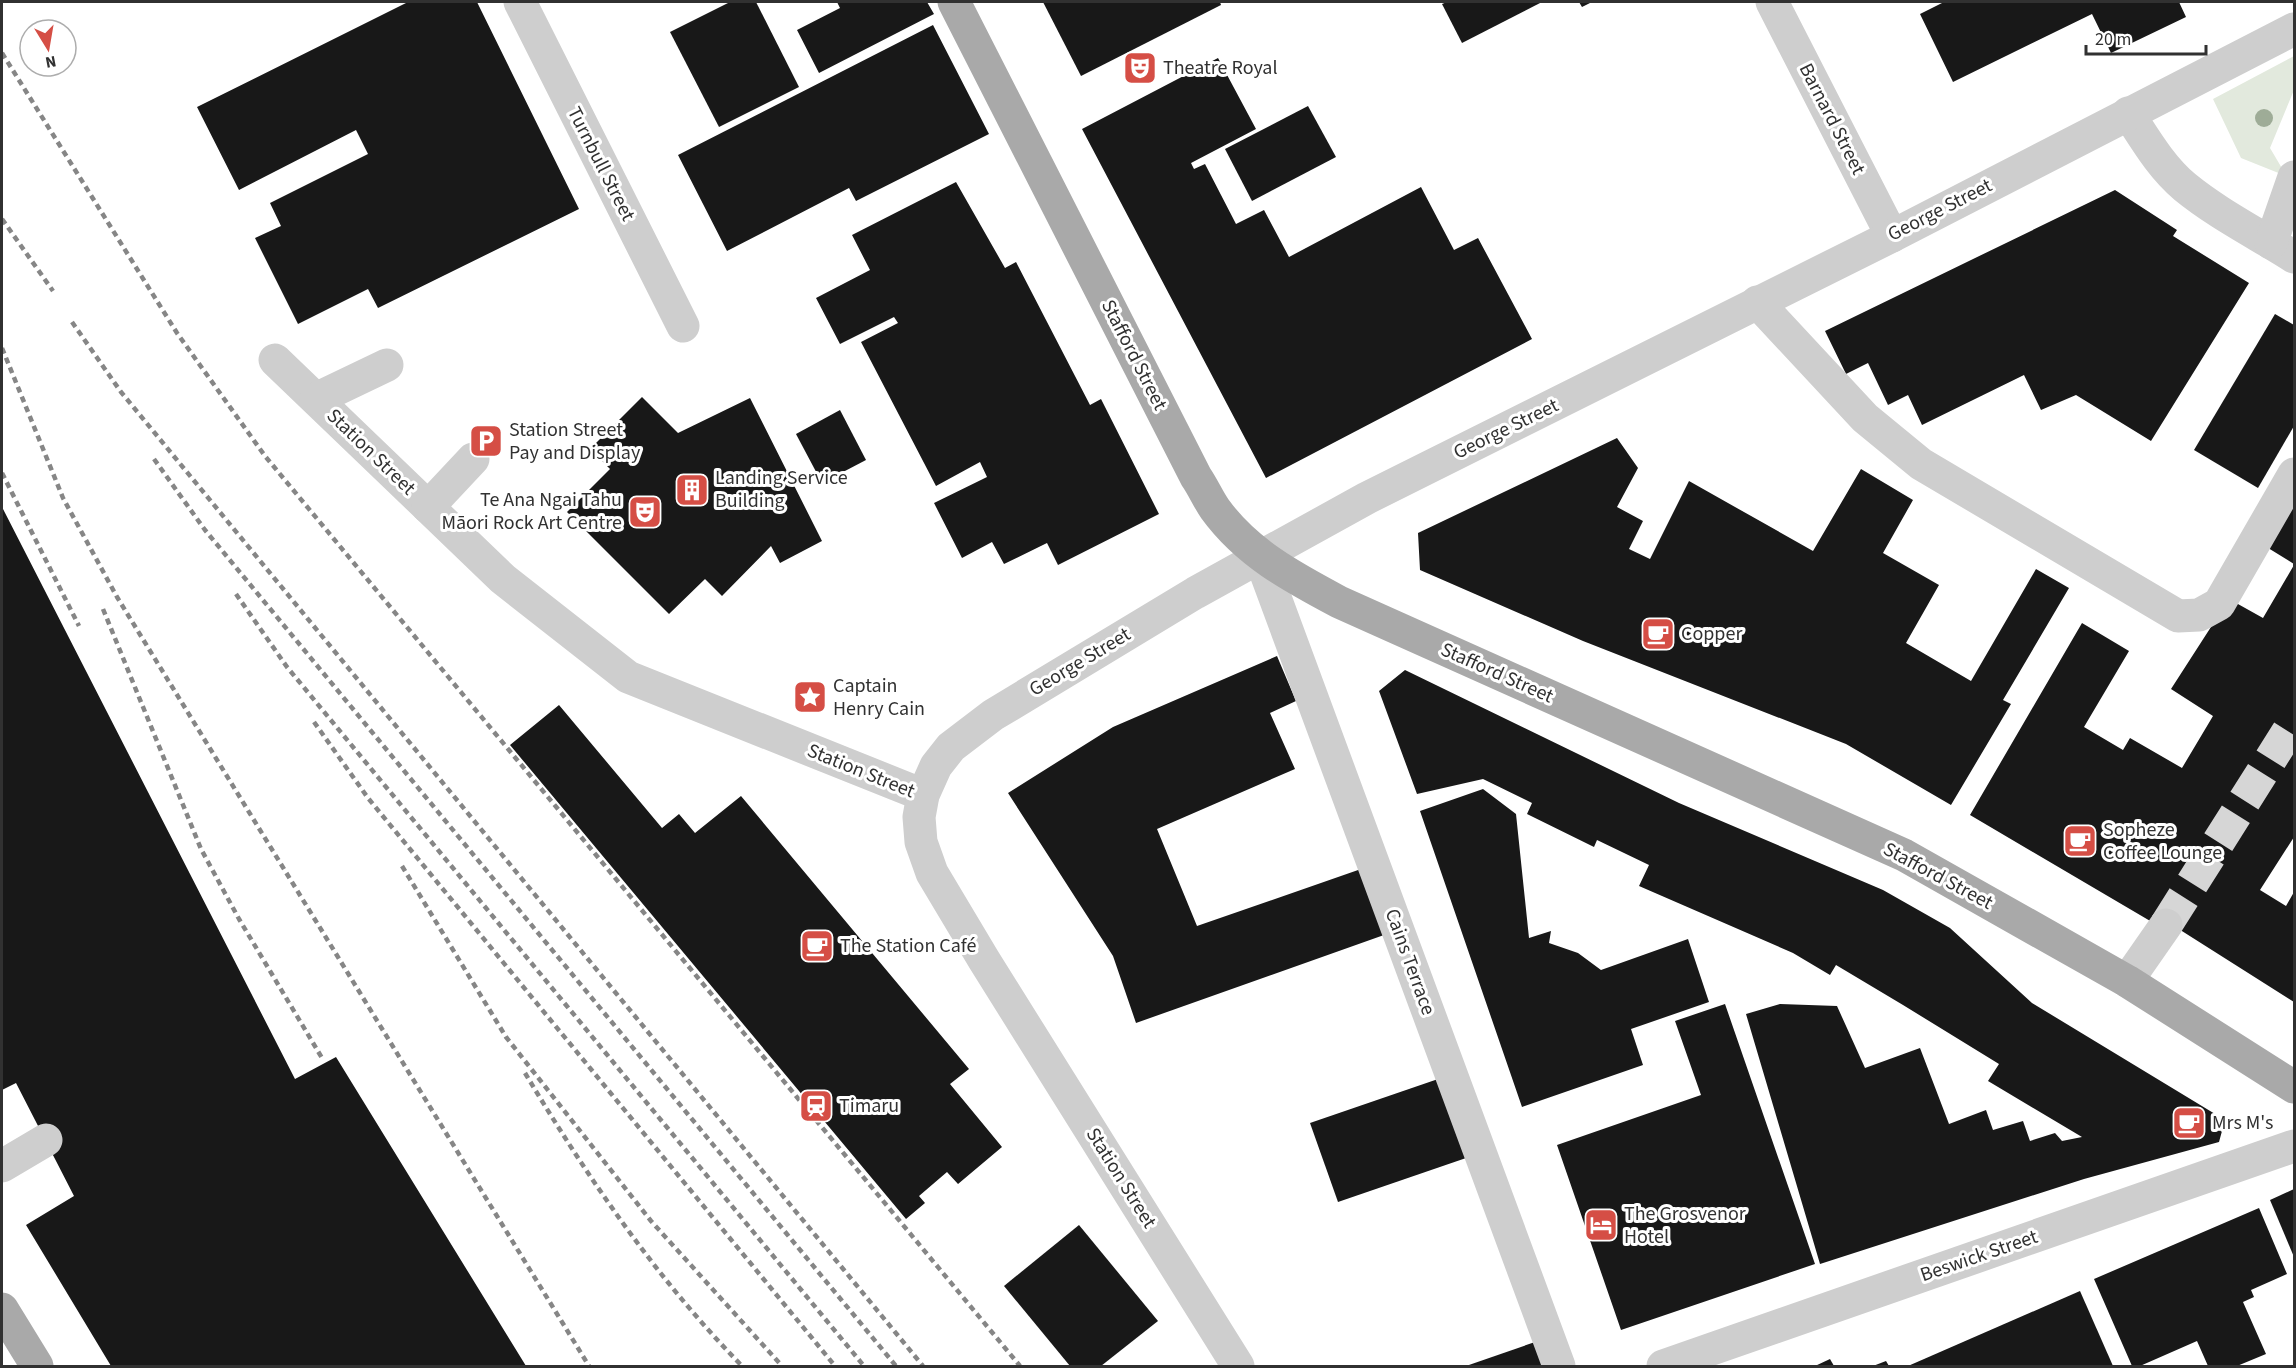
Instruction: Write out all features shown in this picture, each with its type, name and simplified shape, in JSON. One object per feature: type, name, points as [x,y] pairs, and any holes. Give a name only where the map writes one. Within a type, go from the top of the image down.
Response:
[{"type":"main road","name":"Stafford Street","points":[[954,2],[1196,477],[1214,507],[1232,530],[1260,557],[1339,602],[1904,855],[2127,981],[2295,1087]]},
{"type":"main road","points":[[2,1309],[37,1366]]},
{"type":"street","name":"Turnbull Street","points":[[520,2],[682,326]]},
{"type":"street","name":"Barnard Street","points":[[1772,2],[1892,236]]},
{"type":"street","name":"George Street","points":[[923,795],[936,766],[967,732],[1195,593],[1367,498],[1892,236],[2295,28]]},
{"type":"street","points":[[2128,113],[2155,155],[2184,186],[2283,250],[2295,177]]},
{"type":"street","points":[[1757,302],[1865,418],[1921,464],[2178,616],[2199,615],[2219,604],[2295,474]]},
{"type":"street","name":"Station Street","points":[[275,360],[503,579],[628,677],[923,795],[919,817],[921,842],[937,880],[1238,1366]]},
{"type":"street","points":[[316,399],[387,365]]},
{"type":"street","points":[[428,507],[473,459]]},
{"type":"street","name":"Cains Terrace","points":[[1260,557],[1559,1366]]},
{"type":"street","points":[[2127,981],[2166,925]]},
{"type":"street","points":[[2,1166],[46,1140]]},
{"type":"street","name":"Beswick Street","points":[[1664,1366],[2295,1146]]},
{"type":"shaded area","points":[[2294,56],[2294,90],[2270,148],[2283,170],[2281,174],[2241,158],[2213,99]]},
{"type":"building","points":[[408,2],[477,2],[579,209],[378,308],[368,289],[298,324],[255,238],[281,226],[270,203],[368,154],[356,130],[239,190],[197,107]]},
{"type":"building","points":[[730,2],[756,2],[799,87],[719,127],[670,32]]},
{"type":"building","points":[[837,2],[927,2],[934,14],[819,73],[797,30],[840,8]]},
{"type":"building","points":[[1043,2],[1220,2],[1221,5],[1081,76]]},
{"type":"building","points":[[1447,2],[1542,2],[1462,43],[1442,4]]},
{"type":"building","points":[[1579,2],[1592,2],[1582,7]]},
{"type":"building","points":[[1944,2],[2179,2],[2186,17],[2111,53],[2092,14],[1953,82],[1920,14]]},
{"type":"building","points":[[933,25],[989,134],[856,201],[849,188],[727,251],[678,155]]},
{"type":"building","points":[[1218,58],[1256,129],[1191,163],[1194,169],[1205,164],[1236,224],[1264,210],[1289,257],[1421,187],[1454,250],[1478,238],[1532,339],[1266,478],[1082,129]]},
{"type":"building","points":[[1308,106],[1336,157],[1252,201],[1225,149]]},
{"type":"building","points":[[956,182],[1005,268],[1016,262],[1090,405],[1101,399],[1159,514],[1058,565],[1047,543],[1004,564],[992,542],[962,558],[934,503],[987,477],[980,462],[936,486],[861,342],[898,323],[894,317],[840,344],[816,298],[870,270],[852,235]]},
{"type":"building","points":[[2115,190],[2177,230],[2173,236],[2249,283],[2151,441],[2076,395],[2041,410],[2024,375],[1922,425],[1908,395],[1888,405],[1868,363],[1846,374],[1825,331]]},
{"type":"building","points":[[2275,314],[2294,325],[2294,426],[2258,488],[2194,450]]},
{"type":"building","name":"Landing Service Building","points":[[642,397],[678,433],[750,398],[822,541],[780,563],[771,546],[722,596],[705,579],[669,614],[567,512],[610,469],[590,449]]},
{"type":"building","points":[[840,410],[866,460],[822,483],[796,434]]},
{"type":"building","points":[[1617,438],[1638,468],[1617,507],[1643,521],[1629,549],[1650,559],[1689,481],[1813,551],[1861,469],[1913,500],[1883,553],[1939,585],[1906,643],[1971,681],[2036,569],[2069,588],[2003,700],[2011,704],[1951,805],[1846,744],[1583,641],[1420,570],[1418,533]]},
{"type":"building","points":[[2294,484],[2294,564],[2260,543]]},
{"type":"building","points":[[2,507],[295,1079],[336,1057],[526,1366],[111,1366],[26,1225],[74,1196],[16,1083],[2,1090]]},
{"type":"building","points":[[2294,565],[2294,741],[2288,747],[2294,751],[2294,837],[2260,890],[2286,906],[2294,892],[2294,1002],[2174,926],[2157,925],[1970,815],[2082,623],[2129,651],[2084,727],[2123,750],[2130,738],[2182,768],[2213,716],[2171,689],[2229,599],[2263,618]]},
{"type":"building","points":[[1277,656],[1296,701],[1270,713],[1295,769],[1157,829],[1197,926],[1361,869],[1384,935],[1136,1023],[1113,956],[1008,793],[1113,727]]},
{"type":"building","points":[[1405,670],[1679,803],[1883,890],[1950,928],[2032,1003],[2225,1120],[2219,1142],[2084,1179],[1820,1264],[1746,1014],[1780,1004],[1837,1006],[1865,1068],[1920,1048],[1949,1124],[1986,1110],[1993,1130],[2023,1121],[2030,1141],[2055,1133],[2062,1141],[2082,1137],[1988,1081],[1999,1064],[1903,1005],[1836,965],[1830,975],[1793,953],[1639,886],[1649,865],[1597,840],[1594,847],[1527,814],[1532,803],[1483,779],[1417,794],[1379,691]]},
{"type":"building","points":[[559,705],[662,828],[679,814],[695,833],[741,796],[969,1069],[950,1084],[1002,1147],[958,1184],[947,1172],[919,1196],[925,1203],[906,1219],[510,745]]},
{"type":"building","points":[[1483,789],[1516,814],[1529,938],[1551,931],[1549,943],[1578,953],[1601,970],[1688,939],[1709,1002],[1631,1029],[1643,1065],[1522,1107],[1420,811]]},
{"type":"building","points":[[1725,1004],[1815,1264],[1621,1330],[1557,1145],[1701,1095],[1675,1021]]},
{"type":"building","points":[[1441,1078],[1469,1157],[1338,1202],[1310,1123]]},
{"type":"building","points":[[2294,1189],[2294,1257],[2270,1200]]},
{"type":"building","points":[[2259,1208],[2287,1274],[2251,1290],[2254,1297],[2243,1302],[2266,1354],[2237,1366],[2208,1366],[2197,1341],[2140,1366],[2132,1366],[2094,1279]]},
{"type":"building","points":[[1079,1225],[1158,1321],[1101,1366],[1070,1366],[1004,1286]]},
{"type":"building","points":[[2080,1291],[2113,1366],[1908,1366]]},
{"type":"building","points":[[1535,1342],[1544,1366],[1466,1366]]},
{"type":"building","points":[[1830,1359],[1834,1366],[1815,1366]]},
{"type":"building","points":[[1886,1361],[1889,1366],[1873,1366]]},
{"type":"tunnel","points":[[2166,925],[2294,722]]},
{"type":"railway","points":[[2,53],[177,333],[265,456],[1020,1366]]},
{"type":"railway","points":[[2,219],[53,291]]},
{"type":"railway","points":[[72,322],[121,392],[923,1366]]},
{"type":"railway","points":[[2,348],[63,498],[117,597],[589,1366]]},
{"type":"railway","points":[[154,459],[205,530],[896,1366]]},
{"type":"railway","points":[[2,473],[79,626]]},
{"type":"railway","points":[[236,594],[287,667],[864,1366]]},
{"type":"railway","points":[[103,609],[201,849],[239,919],[322,1058]]},
{"type":"railway","points":[[314,722],[368,798],[835,1366]]},
{"type":"railway","points":[[402,866],[506,1037],[651,1221],[782,1366]]},
{"type":"railway","points":[[525,1073],[573,1151],[625,1226],[681,1298],[742,1366]]},
{"type":"place","name":"Theatre Royal","points":[[1140,68]]},
{"type":"place","name":"Station Street Pay and Display","points":[[486,441]]},
{"type":"place","name":"Landing Service Building","points":[[692,490]]},
{"type":"place","name":"Te Ana Ngai Tahu Māori Rock Art Centre","points":[[645,512]]},
{"type":"place","name":"Copper","points":[[1658,634]]},
{"type":"place","name":"Captain Henry Cain","points":[[810,697]]},
{"type":"place","name":"Sopheze Coffee Lounge","points":[[2080,841]]},
{"type":"place","name":"The Station Café","points":[[817,946]]},
{"type":"place","name":"Timaru","points":[[816,1106]]},
{"type":"place","name":"Mrs M's","points":[[2189,1123]]},
{"type":"place","name":"The Grosvenor Hotel","points":[[1601,1225]]}]
